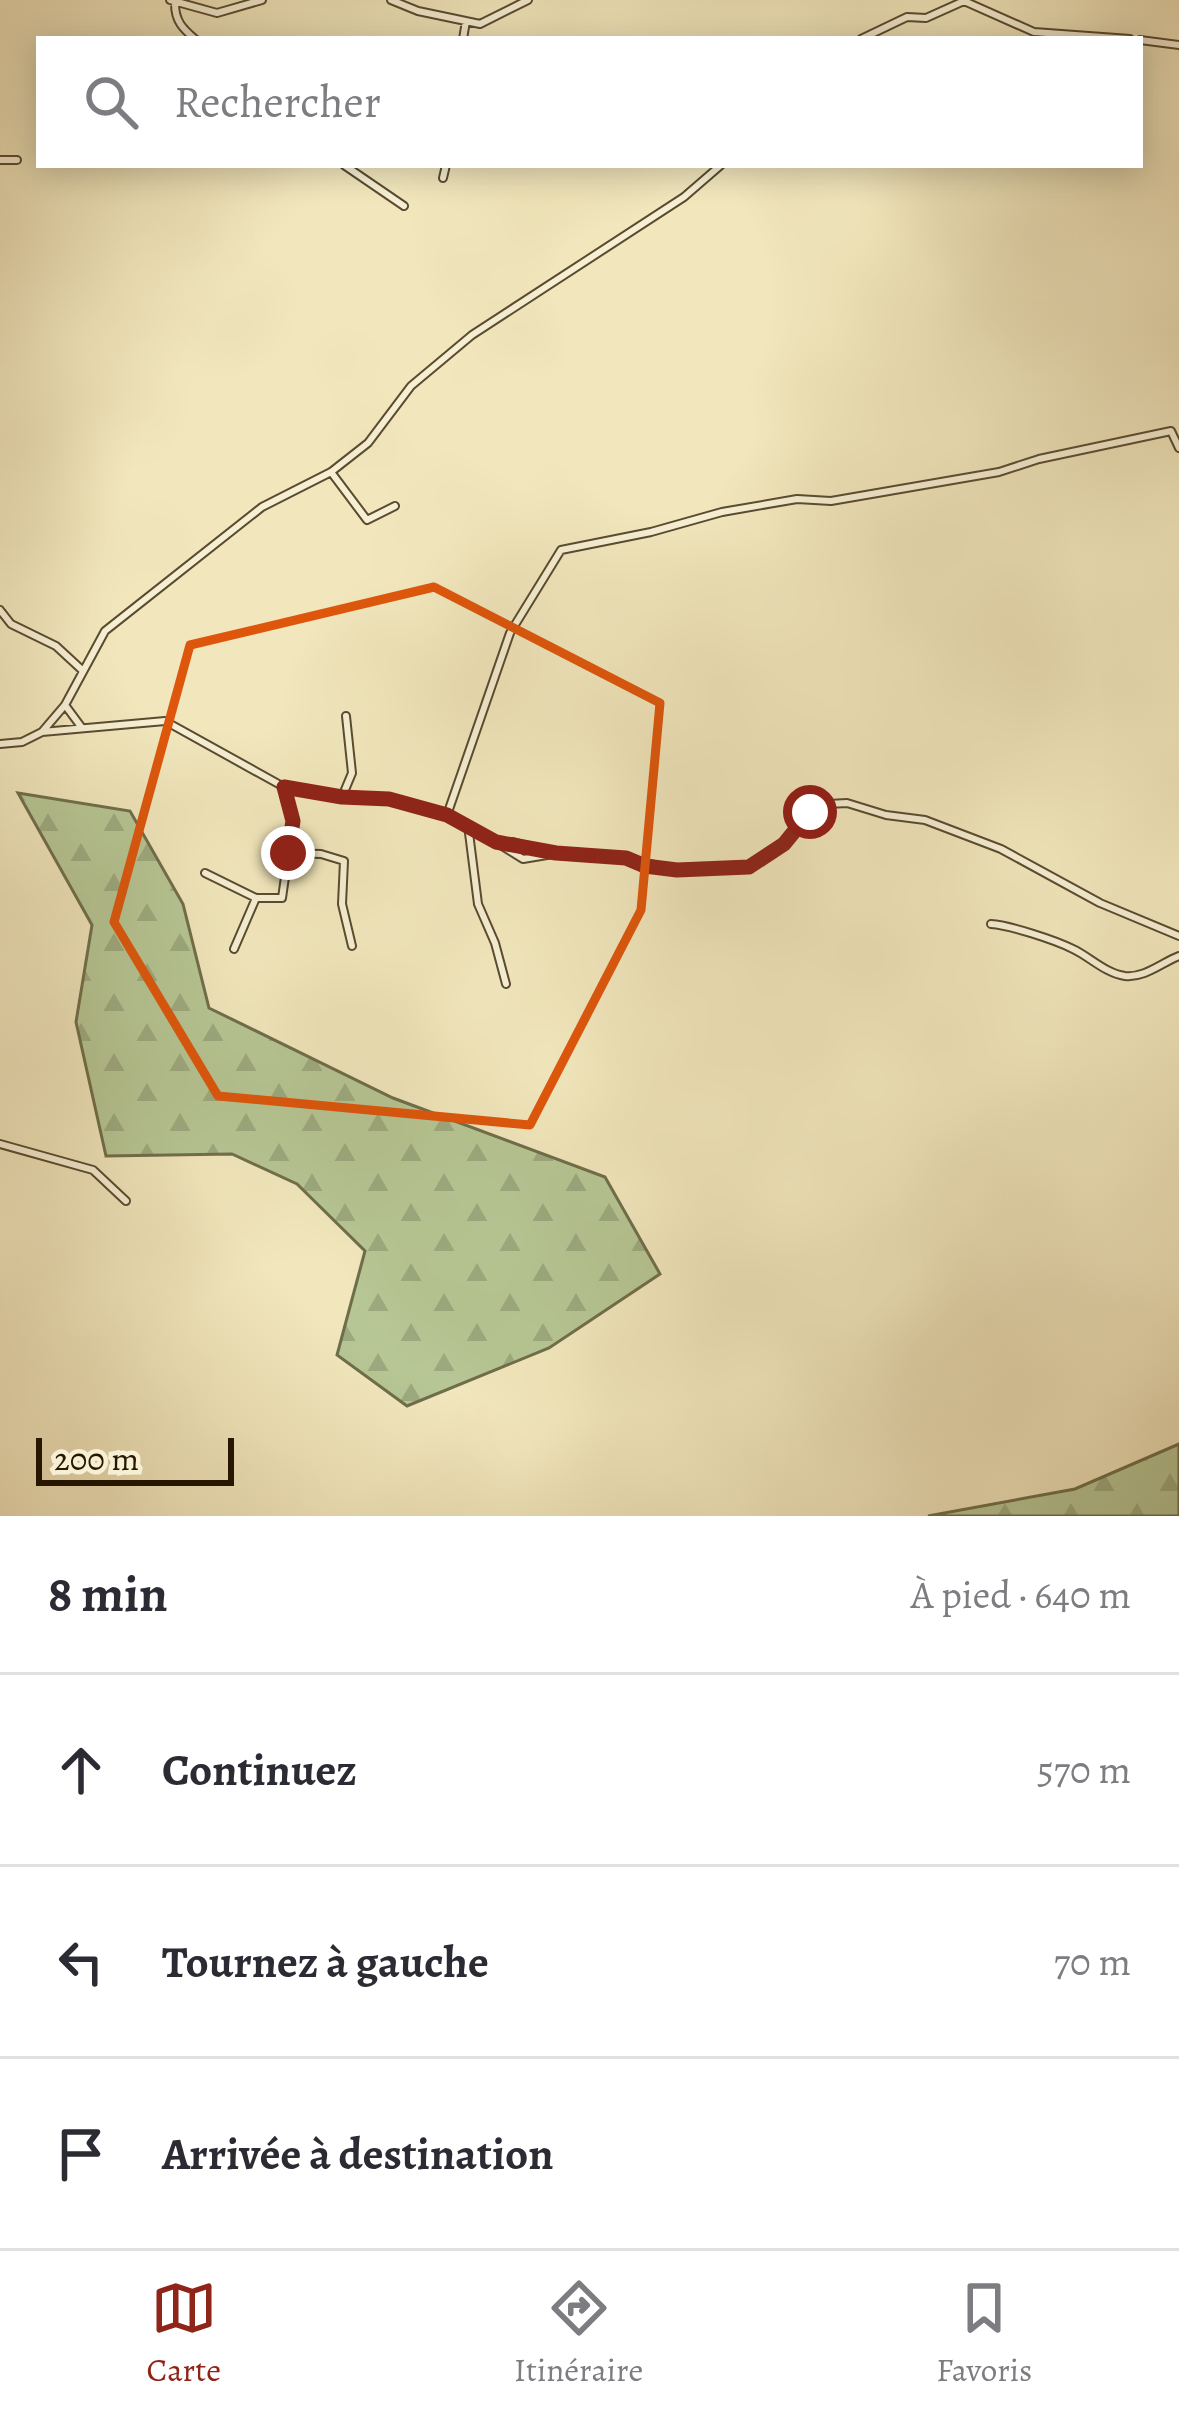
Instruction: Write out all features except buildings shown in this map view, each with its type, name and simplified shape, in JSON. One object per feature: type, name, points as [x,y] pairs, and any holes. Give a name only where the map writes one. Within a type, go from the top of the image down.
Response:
[{"type":"street","points":[[192,36],[175,15],[172,2],[217,13],[262,0]]},
{"type":"street","points":[[391,0],[480,24],[529,0]]},
{"type":"street","points":[[867,36],[907,17],[926,18],[964,1],[1034,32],[1089,36]]},
{"type":"street","points":[[464,36],[466,21]]},
{"type":"street","points":[[1143,40],[1179,45]]},
{"type":"street","points":[[0,160],[16,160]]},
{"type":"street","points":[[348,168],[404,206]]},
{"type":"street","points":[[442,178],[445,168]]},
{"type":"street","points":[[0,744],[22,742],[43,731],[65,705],[105,631],[262,506],[331,472],[368,443],[411,386],[472,335],[684,197],[718,168]]},
{"type":"street","points":[[447,815],[510,633],[561,550],[722,512],[797,500],[831,501],[999,472],[1171,431],[1179,448]]},
{"type":"street","points":[[331,472],[368,520],[395,506]]},
{"type":"street","points":[[0,610],[11,624],[56,646],[82,670]]},
{"type":"street","points":[[65,705],[82,728]]},
{"type":"street","points":[[342,797],[352,773],[346,716]]},
{"type":"street","points":[[43,731],[165,721],[284,787],[389,799],[447,815],[523,859],[556,853]]},
{"type":"street","points":[[205,873],[256,898],[282,898],[293,821],[284,787]]},
{"type":"street","points":[[496,842],[626,858],[677,870],[749,867],[784,844],[810,812],[847,803],[925,820],[1001,849],[1100,903],[1179,936]]},
{"type":"street","points":[[468,825],[478,904],[506,984]]},
{"type":"street","points":[[288,853],[322,854],[344,861],[342,904],[352,946]]},
{"type":"street","points":[[234,949],[256,898]]},
{"type":"street","points":[[991,924],[1048,939],[1126,976],[1153,970],[1179,956]]},
{"type":"street","points":[[0,1144],[94,1170],[126,1201]]},
{"type":"highlighted area","points":[[434,587],[660,703],[641,910],[530,1125],[218,1096],[114,922],[190,645]]},
{"type":"green space","points":[[18,793],[130,811],[183,904],[209,1008],[393,1098],[605,1177],[660,1274],[549,1348],[407,1406],[337,1355],[365,1251],[297,1184],[232,1154],[106,1156],[76,1022],[92,925]]},
{"type":"green space","points":[[1179,1444],[1179,1516],[928,1516],[1075,1489]]},
{"type":"route","points":[[288,853],[293,821],[284,787],[389,799],[447,815],[496,842],[710,872],[749,867],[784,844],[810,812]]}]
